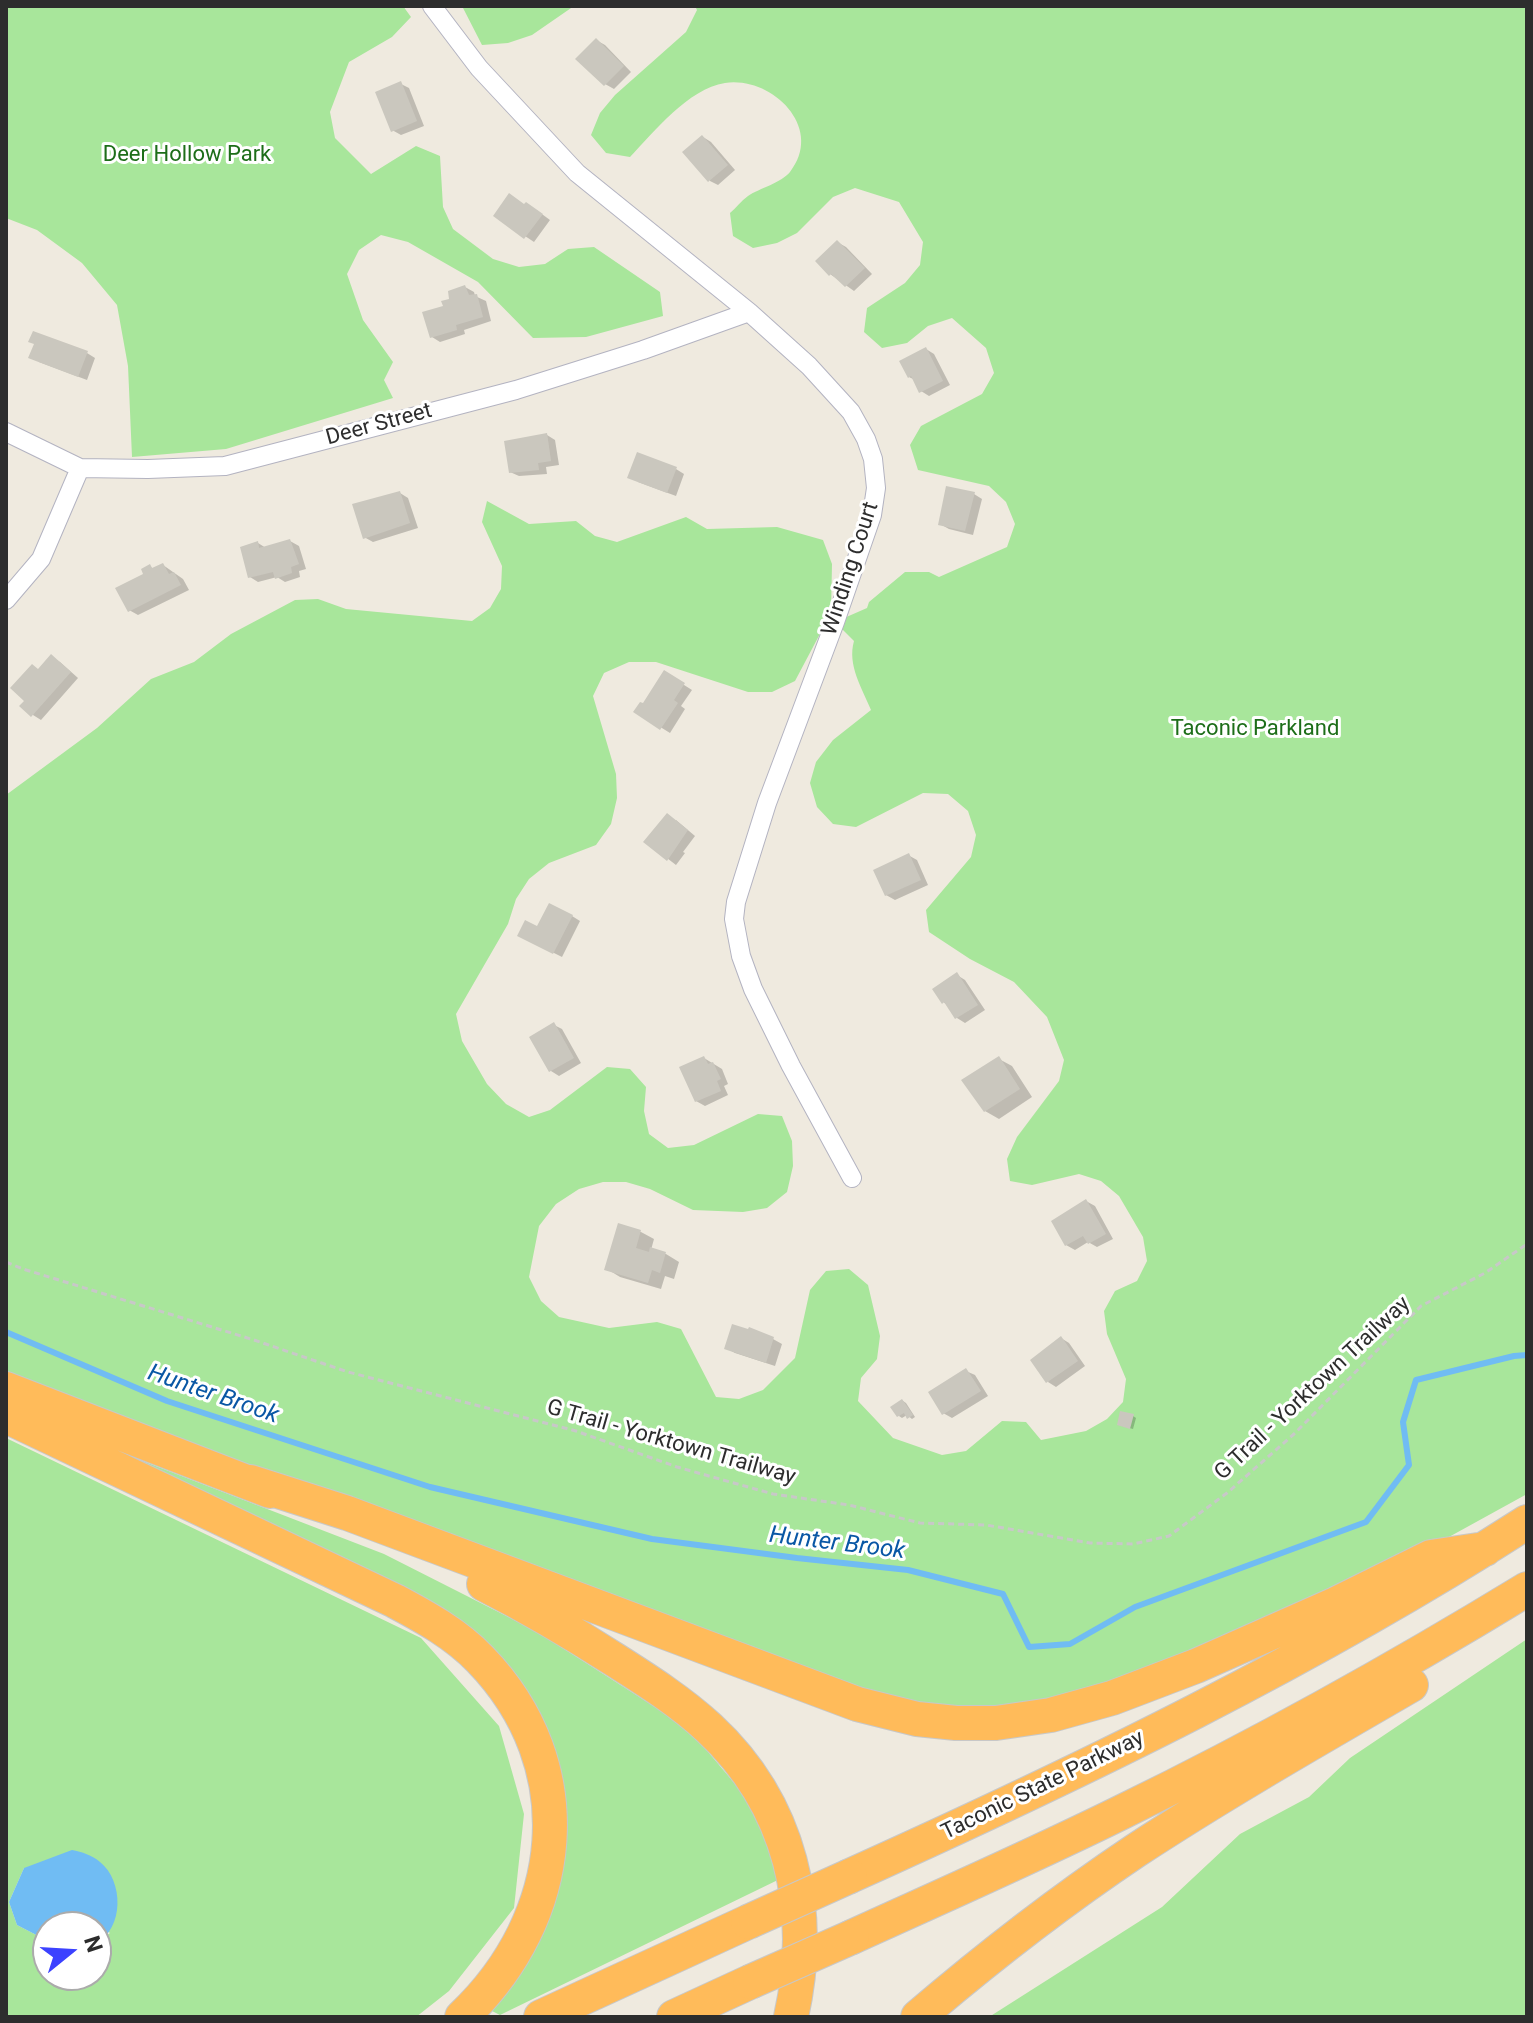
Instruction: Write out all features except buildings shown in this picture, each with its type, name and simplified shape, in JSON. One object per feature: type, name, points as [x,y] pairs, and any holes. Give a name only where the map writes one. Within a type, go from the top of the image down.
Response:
[{"type":"highway","points":[[6,1389],[250,1482],[426,1556],[510,1597],[585,1640],[641,1676],[711,1729],[761,1792],[779,1826],[791,1860],[801,1928],[800,1966],[791,2017]]},
{"type":"highway","points":[[6,1416],[395,1601],[461,1641],[505,1688],[526,1722],[545,1775],[551,1813],[549,1852],[541,1888],[519,1943],[498,1977],[462,2017]]},
{"type":"highway","points":[[250,1482],[347,1513],[857,1704],[917,1719],[956,1723],[996,1723],[1033,1718],[1112,1698],[1290,1625],[1431,1557],[1485,1549]]},
{"type":"highway","name":"Taconic State Parkway","points":[[541,2017],[1018,1800],[1153,1734],[1334,1638],[1527,1522]]},
{"type":"highway","points":[[674,2017],[1086,1829],[1233,1755],[1403,1663],[1527,1589]]},
{"type":"highway","points":[[918,2017],[1023,1931],[1134,1852],[1317,1739],[1527,1616]]},
{"type":"street","name":"Winding Court","points":[[432,6],[479,68],[577,173],[749,312],[809,366],[851,412],[866,439],[873,459],[876,488],[872,515],[767,803],[736,902],[734,919],[741,956],[753,989],[852,1178]]},
{"type":"street","name":"Deer Street","points":[[6,432],[80,468],[225,466],[516,390],[749,312]]},
{"type":"street","points":[[6,600],[41,559],[80,468]]},
{"type":"path","name":"G Trail - Yorktown Trailway","points":[[6,1262],[348,1372],[576,1431],[677,1467],[773,1494],[849,1505],[920,1523],[986,1525],[1090,1543],[1133,1544],[1169,1536],[1227,1493],[1294,1434],[1421,1306],[1485,1273],[1527,1244]]},
{"type":"green space","name":"Deer Hollow Park","points":[[6,6],[403,6],[411,17],[392,37],[349,62],[330,112],[335,138],[371,174],[416,146],[440,156],[443,207],[453,229],[493,259],[519,267],[545,264],[568,249],[594,247],[660,292],[663,316],[586,337],[533,338],[478,282],[408,242],[381,235],[359,250],[347,274],[363,320],[393,362],[384,380],[393,398],[226,449],[132,457],[128,366],[117,305],[82,263],[37,230],[6,218]]},
{"type":"green space","points":[[462,6],[574,6],[532,35],[508,43],[482,45]]},
{"type":"green space","name":"Taconic Parkland","points":[[695,6],[1527,6],[1527,1494],[1438,1543],[1280,1619],[1035,1709],[914,1710],[6,1376],[6,795],[97,728],[151,679],[194,662],[231,634],[295,600],[318,599],[346,609],[472,621],[490,608],[501,589],[502,566],[482,522],[487,501],[529,524],[576,521],[595,536],[617,542],[686,517],[707,529],[777,527],[823,540],[832,564],[831,613],[795,681],[772,692],[748,692],[656,662],[629,662],[604,673],[593,696],[616,774],[617,798],[611,824],[596,845],[549,863],[529,879],[516,899],[508,924],[456,1014],[462,1041],[487,1084],[506,1104],[529,1117],[550,1110],[607,1067],[630,1069],[646,1087],[644,1111],[649,1134],[668,1148],[694,1145],[758,1114],[782,1116],[792,1141],[793,1166],[787,1192],[767,1208],[743,1212],[693,1210],[650,1189],[626,1182],[603,1182],[579,1189],[556,1204],[539,1226],[529,1277],[541,1301],[559,1317],[609,1328],[657,1322],[681,1329],[716,1397],[739,1399],[763,1390],[795,1358],[810,1290],[826,1271],[849,1269],[868,1285],[880,1336],[877,1359],[861,1378],[858,1401],[893,1438],[942,1455],[966,1451],[1002,1421],[1026,1422],[1041,1440],[1086,1431],[1107,1419],[1123,1402],[1126,1379],[1107,1334],[1104,1311],[1115,1291],[1137,1281],[1147,1261],[1143,1237],[1119,1196],[1101,1181],[1079,1174],[1032,1185],[1010,1181],[1007,1159],[1017,1137],[1059,1081],[1064,1060],[1047,1017],[1014,982],[970,959],[929,932],[926,910],[971,857],[976,835],[968,811],[948,794],[923,793],[856,827],[833,824],[817,807],[810,783],[816,762],[833,740],[871,710],[854,668],[854,641],[835,622],[867,608],[869,602],[905,572],[929,572],[939,577],[1007,547],[1015,524],[1006,502],[989,486],[918,470],[910,445],[921,426],[982,394],[994,373],[986,348],[952,318],[928,326],[907,343],[882,348],[864,332],[867,308],[905,283],[920,265],[923,242],[899,202],[855,188],[833,197],[797,233],[777,243],[753,248],[733,236],[730,213],[748,196],[786,176],[799,155],[801,139],[797,123],[788,108],[775,96],[743,83],[711,87],[673,112],[630,157],[606,153],[591,135],[600,113],[615,95],[686,32],[697,10]]},
{"type":"green space","points":[[6,1438],[421,1638],[499,1726],[524,1814],[514,1908],[449,1991],[416,2017],[6,2017]]},
{"type":"green space","points":[[135,1458],[384,1554],[536,1631],[688,1728],[767,1822],[784,1877],[500,2015],[490,2010],[563,1843],[466,1636],[127,1466]]},
{"type":"green space","points":[[1527,1639],[1527,2017],[989,2017],[1162,1907],[1240,1834],[1309,1797],[1350,1758]]},
{"type":"water","points":[[72,1850],[94,1857],[108,1870],[117,1892],[118,1904],[112,1927],[112,1911],[32,1911],[32,1933],[17,1925],[9,1902],[24,1868]]},
{"type":"waterway","name":"Hunter Brook","points":[[6,1332],[167,1401],[430,1487],[652,1539],[908,1570],[1003,1594],[1029,1647],[1070,1644],[1135,1607],[1366,1522],[1409,1465],[1403,1422],[1416,1380],[1527,1355]]}]
